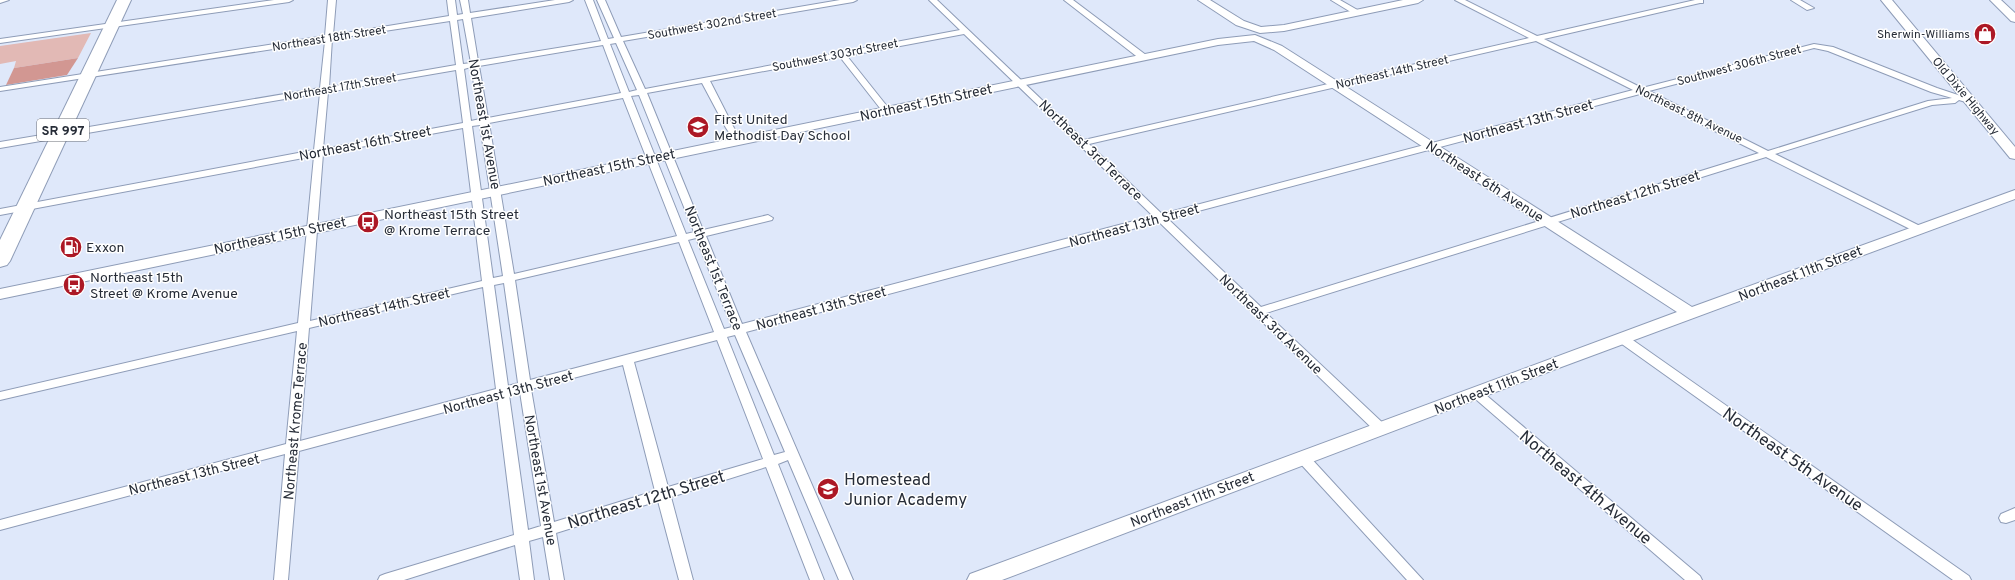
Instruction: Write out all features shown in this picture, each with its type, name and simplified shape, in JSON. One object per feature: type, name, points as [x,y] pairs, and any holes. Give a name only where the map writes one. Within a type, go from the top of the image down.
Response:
[{"type":"highway","name":"SR 997","points":[[0,261],[124,0]]},
{"type":"street","points":[[0,1],[5,0]]},
{"type":"street","points":[[0,41],[289,0]]},
{"type":"street","name":"Northeast Krome Terrace","points":[[281,580],[332,0]]},
{"type":"street","name":"Northeast 1st Avenue","points":[[451,0],[527,580]]},
{"type":"street","name":"Northeast 1st Avenue","points":[[464,0],[496,191],[525,387],[550,529],[557,580]]},
{"type":"street","name":"Northeast 18th Street","points":[[0,89],[569,0]]},
{"type":"street","name":"Northeast 1st Terrace","points":[[589,0],[769,462],[817,580]]},
{"type":"street","name":"Northeast 1st Terrace","points":[[601,0],[642,92],[739,330],[846,580]]},
{"type":"street","name":"Southwest 302nd Street","points":[[618,40],[853,0]]},
{"type":"street","name":"Northeast 3rd Terrace","points":[[933,0],[1161,218]]},
{"type":"street","points":[[1068,0],[1143,57]]},
{"type":"street","points":[[1203,0],[1243,29]]},
{"type":"street","points":[[1335,0],[1357,12]]},
{"type":"street","name":"Northeast 15th Street","points":[[0,294],[1020,82],[1260,34],[1418,0]]},
{"type":"street","name":"Northeast 8th Avenue","points":[[1459,0],[1918,229]]},
{"type":"street","name":"Northeast 14th Street","points":[[1083,144],[1700,0]]},
{"type":"street","points":[[1795,0],[1810,8]]},
{"type":"street","name":"Old Dixie Highway","points":[[1886,0],[2015,155]]},
{"type":"street","points":[[1995,0],[2015,19]]},
{"type":"street","name":"Northeast 15th Street","points":[[1218,42],[1243,29]]},
{"type":"street","name":"Northeast 6th Avenue","points":[[1243,29],[1246,36],[1260,34],[1278,48],[1691,314]]},
{"type":"street","name":"Southwest 303rd Street","points":[[705,80],[966,31]]},
{"type":"street","name":"Northeast 17th Street","points":[[0,145],[618,40]]},
{"type":"street","name":"Southwest 306th Street","points":[[1641,91],[1814,46],[1838,52],[1934,90],[1970,100]]},
{"type":"street","points":[[842,54],[886,110]]},
{"type":"street","points":[[705,80],[730,128],[739,141]]},
{"type":"street","name":"Northeast 16th Street","points":[[0,212],[705,80]]},
{"type":"street","name":"Northeast 13th Street","points":[[0,525],[1641,91]]},
{"type":"street","name":"Northeast 12th Street","points":[[1257,312],[1932,103],[1942,101],[1970,100]]},
{"type":"street","name":"Northeast 11th Street","points":[[985,579],[1476,393],[1918,229],[2012,197]]},
{"type":"street","name":"Northeast 14th Street","points":[[0,396],[768,218]]},
{"type":"street","name":"Northeast 3rd Avenue","points":[[1161,218],[1257,312],[1381,429]]},
{"type":"street","name":"Northeast 5th Avenue","points":[[1623,339],[1964,580]]},
{"type":"street","points":[[627,360],[686,580]]},
{"type":"street","name":"Northeast 4th Avenue","points":[[1476,393],[1696,580]]},
{"type":"street","name":"Northeast 12th Street","points":[[385,580],[793,454]]},
{"type":"street","points":[[1303,458],[1416,580]]},
{"type":"shaded area","points":[[91,33],[78,58],[14,68],[16,61],[0,64],[0,46]]},
{"type":"shaded area","points":[[78,58],[67,75],[6,85],[14,68]]},
{"type":"place","name":"Sherwin-Williams","points":[[1985,34]]},
{"type":"place","name":"First United Methodist Day School","points":[[698,127]]},
{"type":"place","name":"Northeast 15th Street @ Krome Terrace","points":[[368,222]]},
{"type":"place","name":"Exxon","points":[[71,247]]},
{"type":"place","name":"Northeast 15th Street @ Krome Avenue","points":[[74,285]]},
{"type":"place","name":"Homestead Junior Academy","points":[[828,489]]}]
